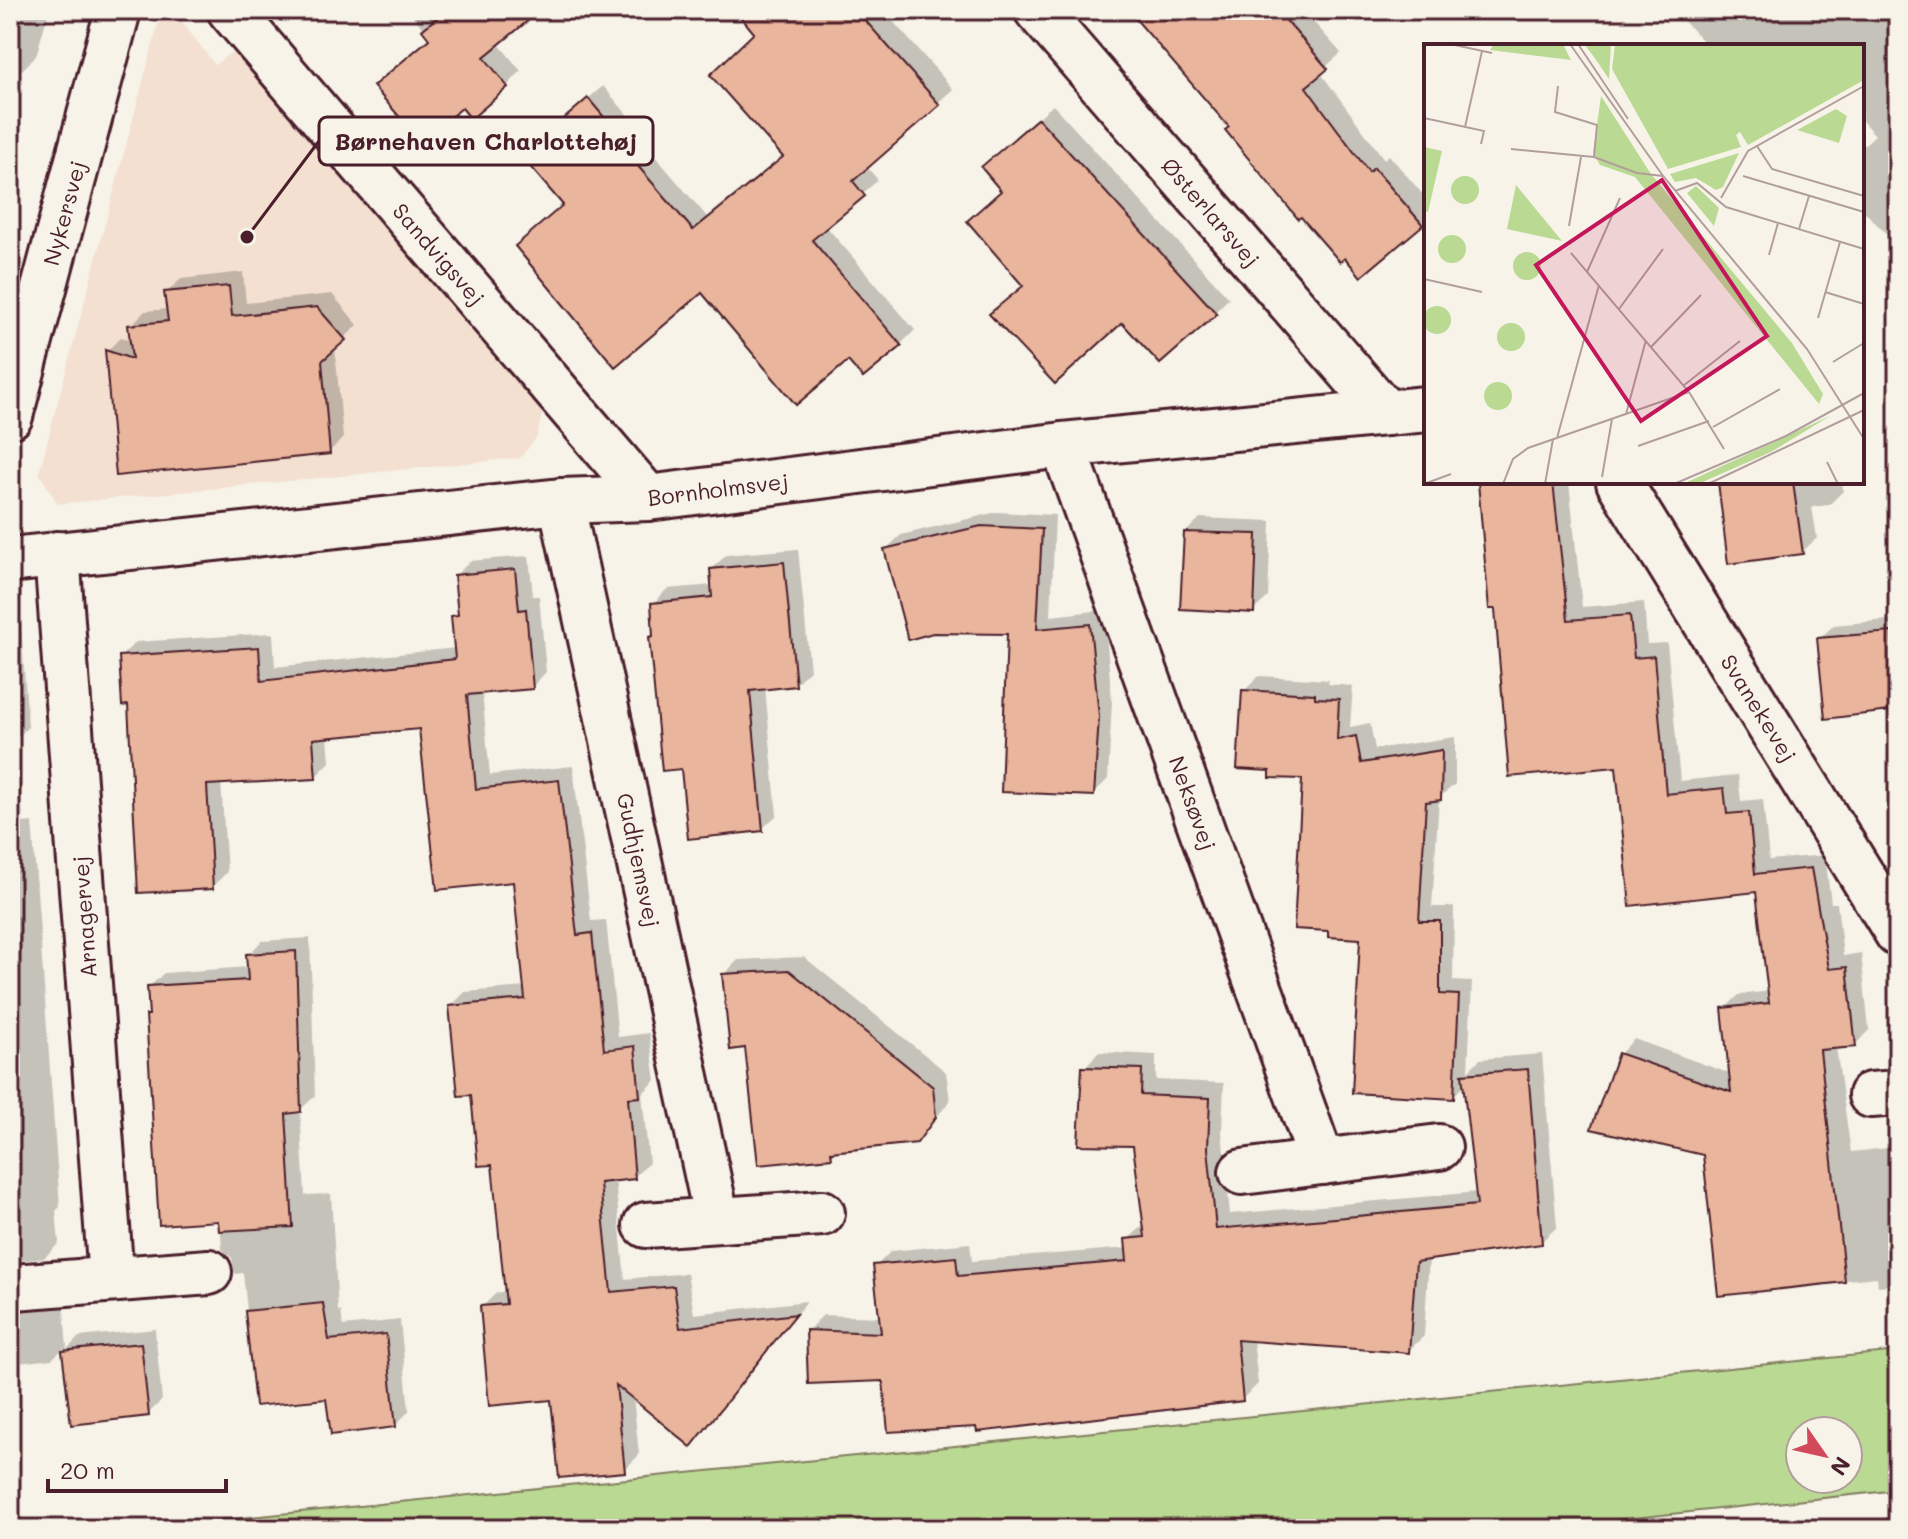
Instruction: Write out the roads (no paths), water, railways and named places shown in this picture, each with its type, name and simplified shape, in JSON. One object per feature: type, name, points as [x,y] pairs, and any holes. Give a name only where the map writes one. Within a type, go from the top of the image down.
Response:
[{"type":"street","name":"Nykersvej","points":[[10,416],[118,10]]},
{"type":"street","name":"Sandvigsvej","points":[[230,10],[648,498]]},
{"type":"street","name":"Østerlarsvej","points":[[1037,10],[1406,411]]},
{"type":"street","name":"Bornholmsvej","points":[[10,560],[561,501],[648,498],[1063,445],[1406,411]]},
{"type":"street","name":"Neksøvej","points":[[1063,445],[1322,1162]]},
{"type":"street","name":"Svanekevej","points":[[1620,484],[1898,934]]},
{"type":"street","name":"Gudhjemsvej","points":[[561,501],[717,1220]]},
{"type":"street","name":"Arnagervej","points":[[57,554],[111,1279]]},
{"type":"street","points":[[1242,1172],[1439,1147]]},
{"type":"street","points":[[646,1225],[822,1213]]},
{"type":"street","points":[[14,1287],[209,1272]]},
{"type":"place","name":"Børnehaven Charlottehøj","points":[[247,237]]}]
